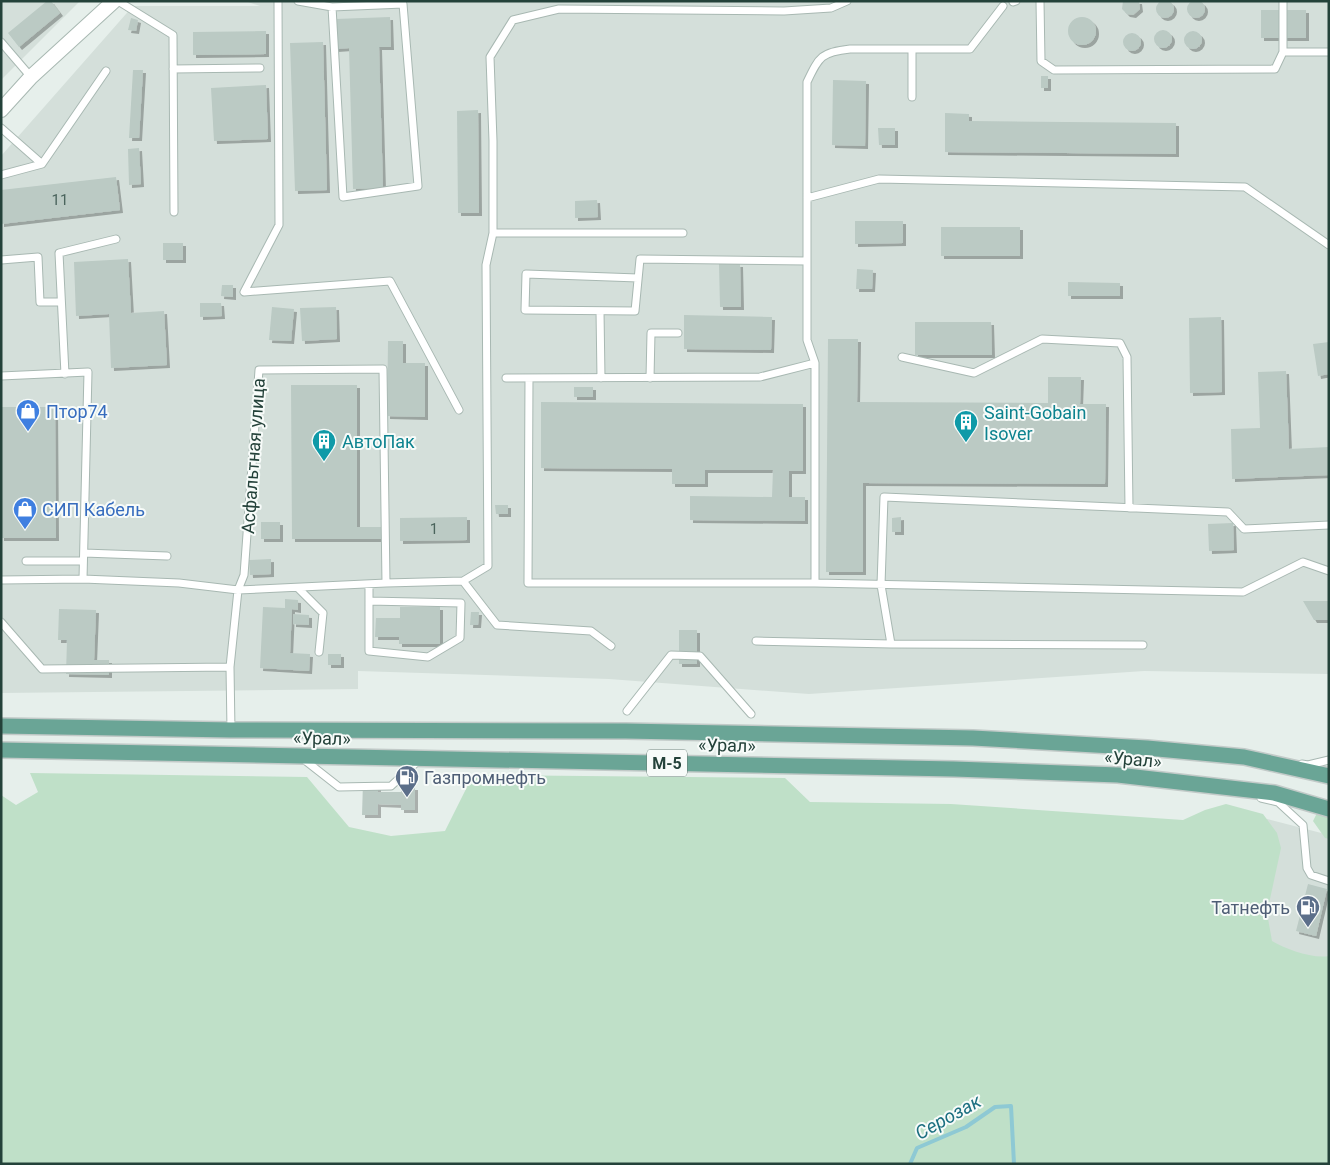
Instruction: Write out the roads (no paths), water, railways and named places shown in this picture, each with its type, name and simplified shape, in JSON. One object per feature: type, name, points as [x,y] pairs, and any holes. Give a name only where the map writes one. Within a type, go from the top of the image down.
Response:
[{"type":"main road","name":"«Урал»","points":[[1,726],[230,730],[626,731],[973,738],[1147,748],[1244,757],[1274,762],[1329,776]]},
{"type":"main road","name":"«Урал»","points":[[1,750],[1002,770],[1118,775],[1274,793],[1329,809]]},
{"type":"street","points":[[1,110],[31,77],[114,1]]},
{"type":"lane","points":[[118,1],[173,35],[174,212]]},
{"type":"lane","points":[[278,1],[279,225],[244,292],[390,281],[459,410]]},
{"type":"lane","points":[[298,1],[332,7],[403,4],[418,186],[343,197],[332,7]]},
{"type":"lane","points":[[1,580],[83,579],[179,583],[238,590],[386,583],[463,582],[488,566],[486,265],[493,233],[493,141],[490,57],[513,20],[559,9],[784,11],[831,8],[847,1]]},
{"type":"lane","points":[[1040,1],[1041,61],[1054,70],[1275,69],[1283,52],[1283,1]]},
{"type":"lane","points":[[815,583],[815,363],[807,340],[807,82],[817,61],[831,51],[850,49],[970,49],[1002,6]]},
{"type":"lane","points":[[1,42],[31,77]]},
{"type":"lane","points":[[912,49],[912,97]]},
{"type":"lane","points":[[1283,52],[1329,52]]},
{"type":"lane","points":[[173,69],[260,68]]},
{"type":"lane","points":[[1,175],[42,164],[106,71]]},
{"type":"lane","points":[[1,128],[42,164]]},
{"type":"lane","points":[[807,198],[878,179],[1245,187],[1329,245]]},
{"type":"lane","points":[[493,233],[683,233]]},
{"type":"lane","points":[[65,374],[59,252],[116,239]]},
{"type":"lane","points":[[1,260],[38,257],[40,302],[61,302]]},
{"type":"lane","points":[[638,278],[526,274],[525,310],[635,311],[640,259],[807,261]]},
{"type":"lane","points":[[600,311],[601,378]]},
{"type":"lane","points":[[650,378],[651,333],[678,333]]},
{"type":"lane","points":[[902,357],[974,374],[1042,339],[1120,343],[1127,357],[1129,508]]},
{"type":"lane","points":[[506,378],[760,377],[815,363]]},
{"type":"lane","name":"Асфальтная улица","points":[[230,730],[230,668],[238,590],[244,575],[258,370],[383,369],[386,583]]},
{"type":"lane","points":[[1,376],[88,372],[83,579]]},
{"type":"lane","points":[[529,378],[528,583],[815,583],[1243,592],[1303,562],[1329,571]]},
{"type":"lane","points":[[891,644],[881,585],[884,498],[1228,512],[1244,529],[1329,525]]},
{"type":"lane","points":[[84,553],[167,556]]},
{"type":"lane","points":[[26,561],[83,561]]},
{"type":"lane","points":[[463,582],[497,625],[591,630],[612,646]]},
{"type":"lane","points":[[369,585],[369,601],[369,651],[428,657],[460,638],[461,603],[369,601]]},
{"type":"lane","points":[[298,588],[322,613],[319,652]]},
{"type":"lane","points":[[1,622],[42,669],[230,668]]},
{"type":"lane","points":[[756,640],[891,644],[1143,645]]},
{"type":"lane","points":[[627,711],[672,655],[700,656],[751,714]]},
{"type":"lane","points":[[300,756],[340,787],[391,786],[422,758]]},
{"type":"lane","points":[[1274,762],[1308,764],[1329,760]]},
{"type":"lane","points":[[1222,787],[1278,802],[1303,825],[1307,868],[1311,875],[1329,881]]},
{"type":"waterway","name":"Серозак","points":[[910,1164],[917,1148],[966,1127],[995,1107],[1011,1106],[1014,1164]]},
{"type":"place","name":"Птор74","points":[[28,432]]},
{"type":"place","name":"Saint-Gobain Isover","points":[[966,443]]},
{"type":"place","name":"АвтоПак","points":[[324,462]]},
{"type":"place","name":"СИП Кабель","points":[[25,530]]},
{"type":"place","name":"Газпромнефть","points":[[407,798]]},
{"type":"place","name":"Татнефть","points":[[1308,928]]}]
